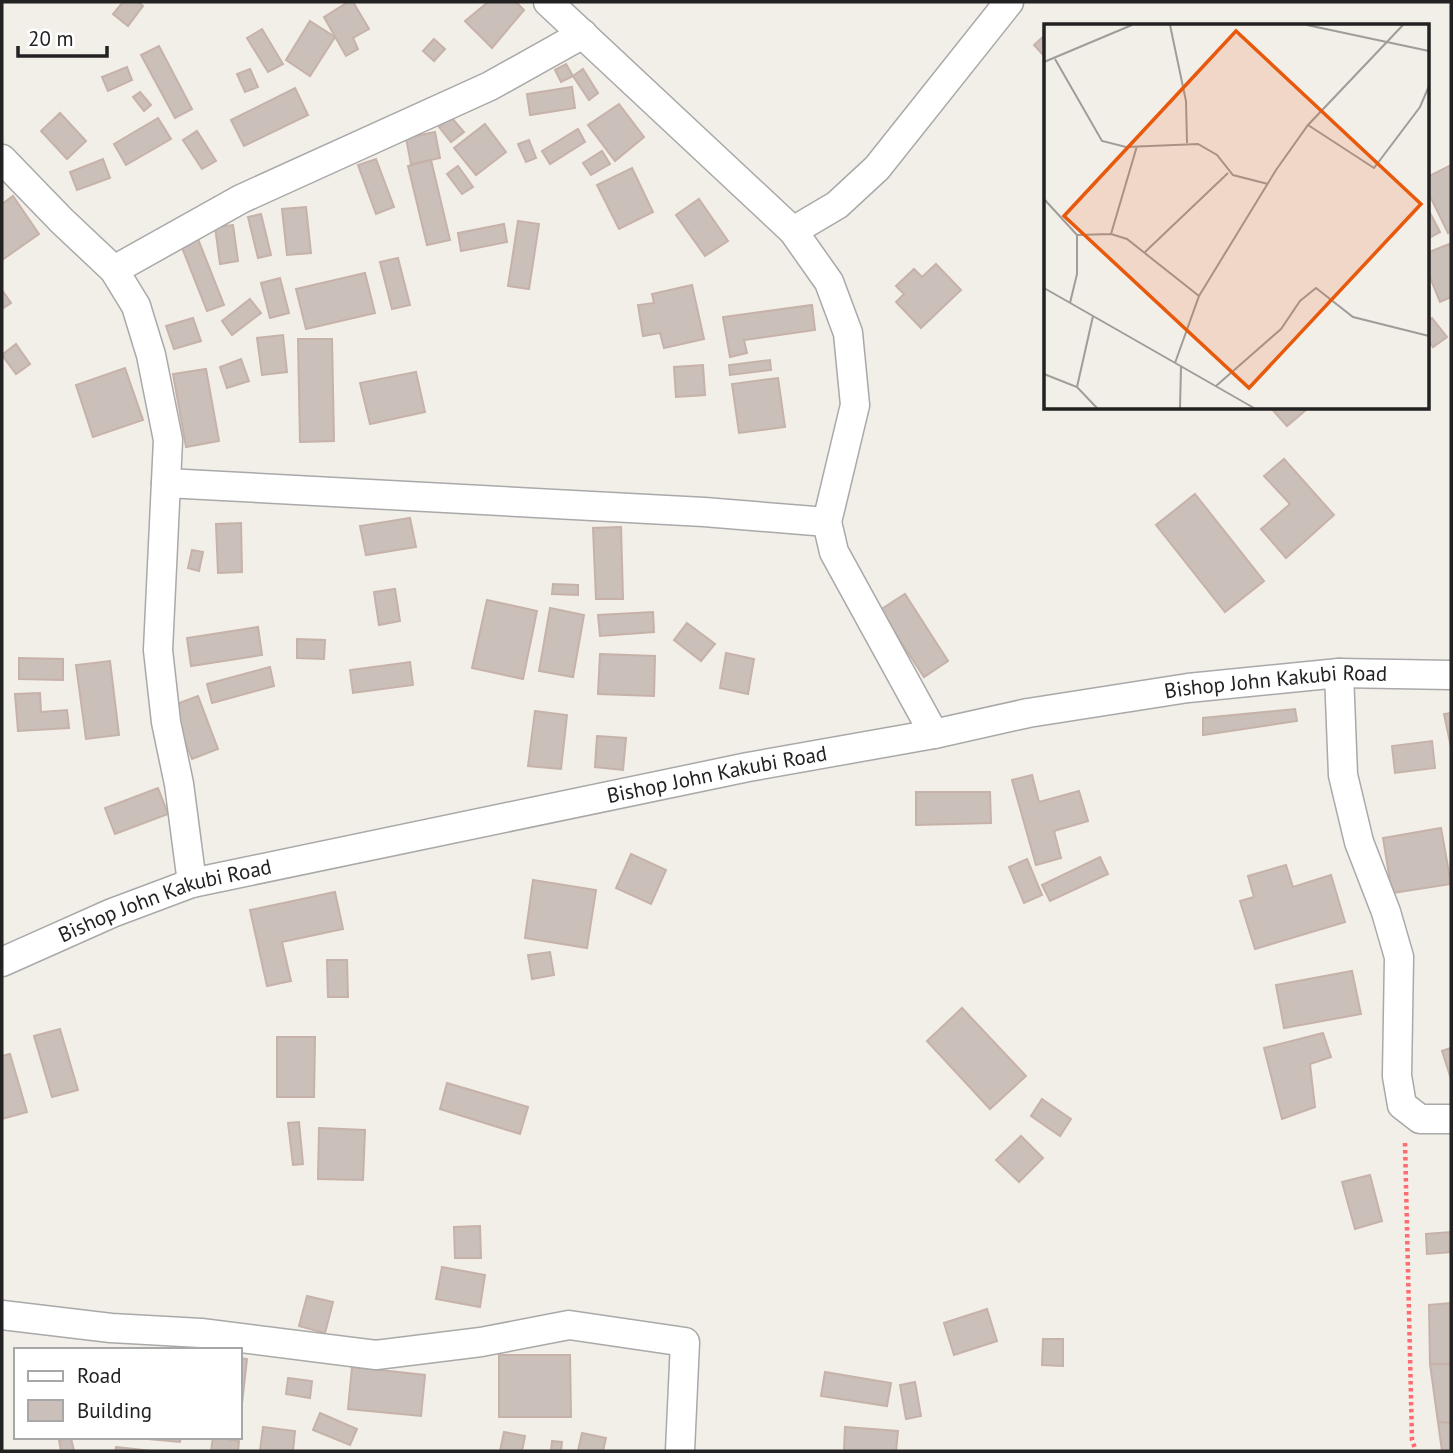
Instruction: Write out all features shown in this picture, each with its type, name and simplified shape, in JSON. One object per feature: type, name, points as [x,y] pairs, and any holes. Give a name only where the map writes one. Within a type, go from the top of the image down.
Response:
[{"type":"street","points":[[548,2],[793,231],[829,282],[848,333],[855,405],[827,522],[834,552],[934,734]]},
{"type":"street","points":[[793,231],[837,205],[877,167],[1009,2]]},
{"type":"street","points":[[114,270],[241,199],[490,86],[583,34]]},
{"type":"street","points":[[2,159],[114,270],[136,306],[150,355],[168,439],[158,650],[166,722],[179,784],[192,883]]},
{"type":"street","points":[[166,483],[704,512],[827,522]]},
{"type":"street","points":[[1339,673],[1343,775],[1359,842],[1386,912],[1399,957],[1397,1076],[1402,1105],[1420,1119],[1451,1119]]},
{"type":"street","name":"Bishop John Kakubi Road","points":[[2,962],[112,913],[192,883],[748,767],[934,734],[1028,713],[1188,688],[1339,673],[1451,675]]},
{"type":"street","points":[[2,1315],[111,1328],[201,1333],[376,1355],[481,1342],[569,1325],[685,1342],[680,1451]]},
{"type":"path","points":[[1404,1107],[1412,1440],[1416,1451]]},
{"type":"building","points":[[123,2],[138,2],[143,6],[128,26],[113,14]]},
{"type":"building","points":[[348,2],[353,2],[369,29],[353,38],[358,49],[346,56],[324,17]]},
{"type":"building","points":[[488,2],[516,2],[524,10],[492,48],[465,21]]},
{"type":"building","points":[[310,21],[335,37],[310,76],[286,60]]},
{"type":"building","points":[[262,29],[283,64],[268,72],[247,38]]},
{"type":"building","points":[[1044,36],[1044,56],[1034,45]]},
{"type":"building","points":[[434,39],[445,49],[434,61],[423,51]]},
{"type":"building","points":[[159,46],[192,109],[175,118],[141,55]]},
{"type":"building","points":[[566,64],[573,76],[561,82],[555,70]]},
{"type":"building","points":[[127,67],[132,80],[108,91],[102,77]]},
{"type":"building","points":[[250,69],[258,87],[245,92],[237,74]]},
{"type":"building","points":[[583,69],[598,93],[589,100],[573,76]]},
{"type":"building","points":[[572,87],[575,108],[530,115],[527,94]]},
{"type":"building","points":[[295,88],[308,115],[244,146],[231,120]]},
{"type":"building","points":[[140,92],[151,105],[144,111],[133,97]]},
{"type":"building","points":[[619,104],[644,137],[615,161],[588,125]]},
{"type":"building","points":[[60,113],[86,141],[67,159],[41,131]]},
{"type":"building","points":[[451,117],[464,132],[451,142],[439,127]]},
{"type":"building","points":[[158,118],[171,139],[126,165],[114,144]]},
{"type":"building","points":[[485,124],[506,152],[476,175],[454,148]]},
{"type":"building","points":[[578,129],[585,142],[550,164],[542,151]]},
{"type":"building","points":[[197,131],[216,161],[202,169],[183,140]]},
{"type":"building","points":[[435,132],[440,158],[411,164],[406,138]]},
{"type":"building","points":[[529,140],[536,158],[526,162],[518,144]]},
{"type":"building","points":[[602,151],[610,164],[591,175],[583,163]]},
{"type":"building","points":[[103,159],[110,178],[77,190],[70,172]]},
{"type":"building","points":[[376,159],[394,207],[376,214],[358,165]]},
{"type":"building","points":[[431,160],[450,240],[427,245],[408,166]]},
{"type":"building","points":[[1451,165],[1451,231],[1448,233],[1428,192],[1428,176]]},
{"type":"building","points":[[458,166],[473,187],[462,194],[447,174]]},
{"type":"building","points":[[632,168],[653,212],[619,229],[597,185]]},
{"type":"building","points":[[13,196],[39,234],[2,260],[2,204]]},
{"type":"building","points":[[699,199],[728,241],[705,256],[676,215]]},
{"type":"building","points":[[306,207],[311,253],[287,255],[282,209]]},
{"type":"building","points":[[1428,209],[1440,232],[1428,238]]},
{"type":"building","points":[[261,214],[271,255],[258,258],[248,217]]},
{"type":"building","points":[[518,221],[539,224],[529,289],[508,286]]},
{"type":"building","points":[[504,224],[507,242],[461,251],[458,233]]},
{"type":"building","points":[[233,225],[238,261],[220,264],[215,227]]},
{"type":"building","points":[[198,239],[224,305],[207,311],[181,245]]},
{"type":"building","points":[[1449,244],[1451,250],[1451,297],[1440,302],[1428,272],[1428,253]]},
{"type":"building","points":[[398,258],[410,305],[392,309],[380,262]]},
{"type":"building","points":[[936,264],[961,290],[921,328],[896,302],[904,294],[896,286],[914,269],[922,277]]},
{"type":"building","points":[[365,273],[375,313],[306,329],[296,289]]},
{"type":"building","points":[[280,278],[289,313],[270,318],[261,283]]},
{"type":"building","points":[[692,285],[704,339],[664,348],[660,333],[643,336],[638,305],[654,303],[652,294]]},
{"type":"building","points":[[2,290],[11,303],[2,309]]},
{"type":"building","points":[[250,299],[261,313],[232,335],[222,321]]},
{"type":"building","points":[[812,305],[815,330],[744,340],[747,353],[730,357],[723,317]]},
{"type":"building","points":[[193,318],[201,341],[174,349],[166,326]]},
{"type":"building","points":[[1432,318],[1447,337],[1433,347],[1428,340],[1428,321]]},
{"type":"building","points":[[283,335],[287,372],[262,375],[257,338]]},
{"type":"building","points":[[298,339],[332,339],[334,441],[300,442]]},
{"type":"building","points":[[16,344],[30,364],[16,374],[2,355]]},
{"type":"building","points":[[241,359],[249,381],[227,388],[220,367]]},
{"type":"building","points":[[770,360],[771,370],[730,375],[729,365]]},
{"type":"building","points":[[703,365],[705,395],[676,397],[674,367]]},
{"type":"building","points":[[125,368],[143,420],[93,437],[76,385]]},
{"type":"building","points":[[206,369],[219,441],[186,447],[173,374]]},
{"type":"building","points":[[416,372],[425,412],[370,424],[360,383]]},
{"type":"building","points":[[778,378],[785,427],[739,433],[732,384]]},
{"type":"building","points":[[1273,410],[1306,410],[1287,426]]},
{"type":"building","points":[[1284,459],[1334,515],[1286,558],[1261,529],[1290,504],[1264,476]]},
{"type":"building","points":[[1195,494],[1264,581],[1225,612],[1156,525]]},
{"type":"building","points":[[410,518],[416,547],[366,555],[360,526]]},
{"type":"building","points":[[241,523],[242,572],[218,573],[216,524]]},
{"type":"building","points":[[621,527],[623,599],[596,599],[593,528]]},
{"type":"building","points":[[192,550],[203,552],[199,571],[188,568]]},
{"type":"building","points":[[553,584],[578,585],[578,595],[552,594]]},
{"type":"building","points":[[395,589],[400,621],[379,625],[374,592]]},
{"type":"building","points":[[905,594],[948,661],[924,677],[880,610]]},
{"type":"building","points":[[487,600],[537,611],[523,679],[472,668]]},
{"type":"building","points":[[550,608],[584,615],[573,677],[539,671]]},
{"type":"building","points":[[653,612],[654,632],[600,636],[598,615]]},
{"type":"building","points":[[687,623],[715,644],[701,661],[674,640]]},
{"type":"building","points":[[258,627],[262,655],[191,666],[187,638]]},
{"type":"building","points":[[297,639],[325,640],[324,659],[297,658]]},
{"type":"building","points":[[726,653],[754,659],[748,694],[720,688]]},
{"type":"building","points":[[600,654],[655,656],[654,696],[598,694]]},
{"type":"building","points":[[19,658],[63,659],[63,680],[19,679]]},
{"type":"building","points":[[110,661],[119,735],[86,739],[76,665]]},
{"type":"building","points":[[410,662],[413,685],[353,693],[350,670]]},
{"type":"building","points":[[270,667],[274,686],[212,703],[207,684]]},
{"type":"building","points":[[40,693],[41,712],[67,710],[69,728],[18,731],[15,694]]},
{"type":"building","points":[[198,696],[218,749],[192,759],[171,706]]},
{"type":"building","points":[[1295,709],[1297,721],[1203,735],[1203,718]]},
{"type":"building","points":[[535,711],[567,715],[561,769],[528,766]]},
{"type":"building","points":[[1451,713],[1451,747],[1444,714]]},
{"type":"building","points":[[597,736],[626,738],[623,770],[595,767]]},
{"type":"building","points":[[1432,741],[1435,768],[1395,773],[1392,746]]},
{"type":"building","points":[[1032,775],[1039,802],[1079,791],[1088,821],[1054,831],[1061,858],[1036,865],[1012,780]]},
{"type":"building","points":[[158,788],[168,814],[115,834],[105,808]]},
{"type":"building","points":[[916,792],[990,792],[991,823],[916,825]]},
{"type":"building","points":[[1441,828],[1451,884],[1392,893],[1383,838]]},
{"type":"building","points":[[631,854],[666,870],[651,904],[616,888]]},
{"type":"building","points":[[1100,857],[1108,874],[1050,901],[1042,885]]},
{"type":"building","points":[[1027,859],[1042,895],[1024,903],[1009,867]]},
{"type":"building","points":[[1286,865],[1293,887],[1331,875],[1345,922],[1255,949],[1240,901],[1254,897],[1248,876]]},
{"type":"building","points":[[533,880],[596,890],[587,948],[525,938]]},
{"type":"building","points":[[335,892],[343,929],[282,942],[291,981],[267,986],[250,910]]},
{"type":"building","points":[[550,952],[554,975],[532,979],[528,955]]},
{"type":"building","points":[[327,960],[347,960],[348,997],[328,997]]},
{"type":"building","points":[[1352,971],[1361,1014],[1284,1028],[1276,985]]},
{"type":"building","points":[[962,1008],[1026,1076],[990,1109],[927,1041]]},
{"type":"building","points":[[60,1029],[78,1090],[52,1097],[34,1036]]},
{"type":"building","points":[[1323,1033],[1331,1057],[1310,1064],[1315,1107],[1282,1119],[1264,1048]]},
{"type":"building","points":[[277,1037],[315,1037],[314,1097],[277,1097]]},
{"type":"building","points":[[1451,1048],[1451,1079],[1442,1051]]},
{"type":"building","points":[[10,1054],[27,1112],[2,1119],[2,1056]]},
{"type":"building","points":[[447,1083],[528,1107],[520,1134],[440,1109]]},
{"type":"building","points":[[1042,1099],[1071,1119],[1060,1136],[1031,1116]]},
{"type":"building","points":[[299,1122],[303,1164],[293,1165],[288,1123]]},
{"type":"building","points":[[319,1128],[365,1130],[363,1180],[318,1179]]},
{"type":"building","points":[[1021,1136],[1043,1158],[1019,1182],[996,1160]]},
{"type":"building","points":[[1370,1175],[1382,1221],[1355,1229],[1342,1182]]},
{"type":"building","points":[[480,1226],[481,1258],[455,1258],[454,1227]]},
{"type":"building","points":[[1451,1232],[1451,1252],[1427,1254],[1426,1234]]},
{"type":"building","points":[[442,1267],[485,1275],[480,1307],[436,1299]]},
{"type":"building","points":[[307,1296],[333,1302],[325,1333],[299,1326]]},
{"type":"building","points":[[1451,1303],[1451,1364],[1430,1364],[1429,1305]]},
{"type":"building","points":[[987,1309],[997,1341],[954,1355],[944,1323]]},
{"type":"building","points":[[1043,1339],[1063,1339],[1063,1366],[1042,1365]]},
{"type":"building","points":[[499,1355],[570,1355],[571,1417],[499,1417]]},
{"type":"building","points":[[242,1358],[247,1359],[242,1404]]},
{"type":"building","points":[[1430,1364],[1451,1364],[1451,1423],[1438,1422]]},
{"type":"building","points":[[352,1367],[425,1375],[421,1416],[348,1409]]},
{"type":"building","points":[[825,1372],[891,1383],[887,1406],[821,1396]]},
{"type":"building","points":[[288,1378],[312,1381],[310,1398],[286,1394]]},
{"type":"building","points":[[915,1382],[921,1416],[906,1419],[900,1385]]},
{"type":"building","points":[[320,1413],[357,1429],[350,1445],[313,1430]]},
{"type":"building","points":[[1438,1422],[1451,1423],[1451,1451],[1442,1451]]},
{"type":"building","points":[[263,1427],[295,1431],[293,1451],[260,1451]]},
{"type":"building","points":[[845,1427],[898,1431],[896,1451],[844,1451]]},
{"type":"building","points":[[504,1432],[525,1436],[522,1451],[500,1451]]},
{"type":"building","points":[[582,1433],[606,1438],[603,1451],[578,1451]]},
{"type":"building","points":[[71,1439],[74,1451],[61,1451],[59,1440]]},
{"type":"building","points":[[148,1439],[181,1439],[180,1442]]},
{"type":"building","points":[[213,1439],[239,1441],[238,1451],[211,1451]]},
{"type":"building","points":[[552,1441],[562,1442],[561,1451],[551,1451]]},
{"type":"building","points":[[116,1447],[152,1451],[115,1451]]}]
